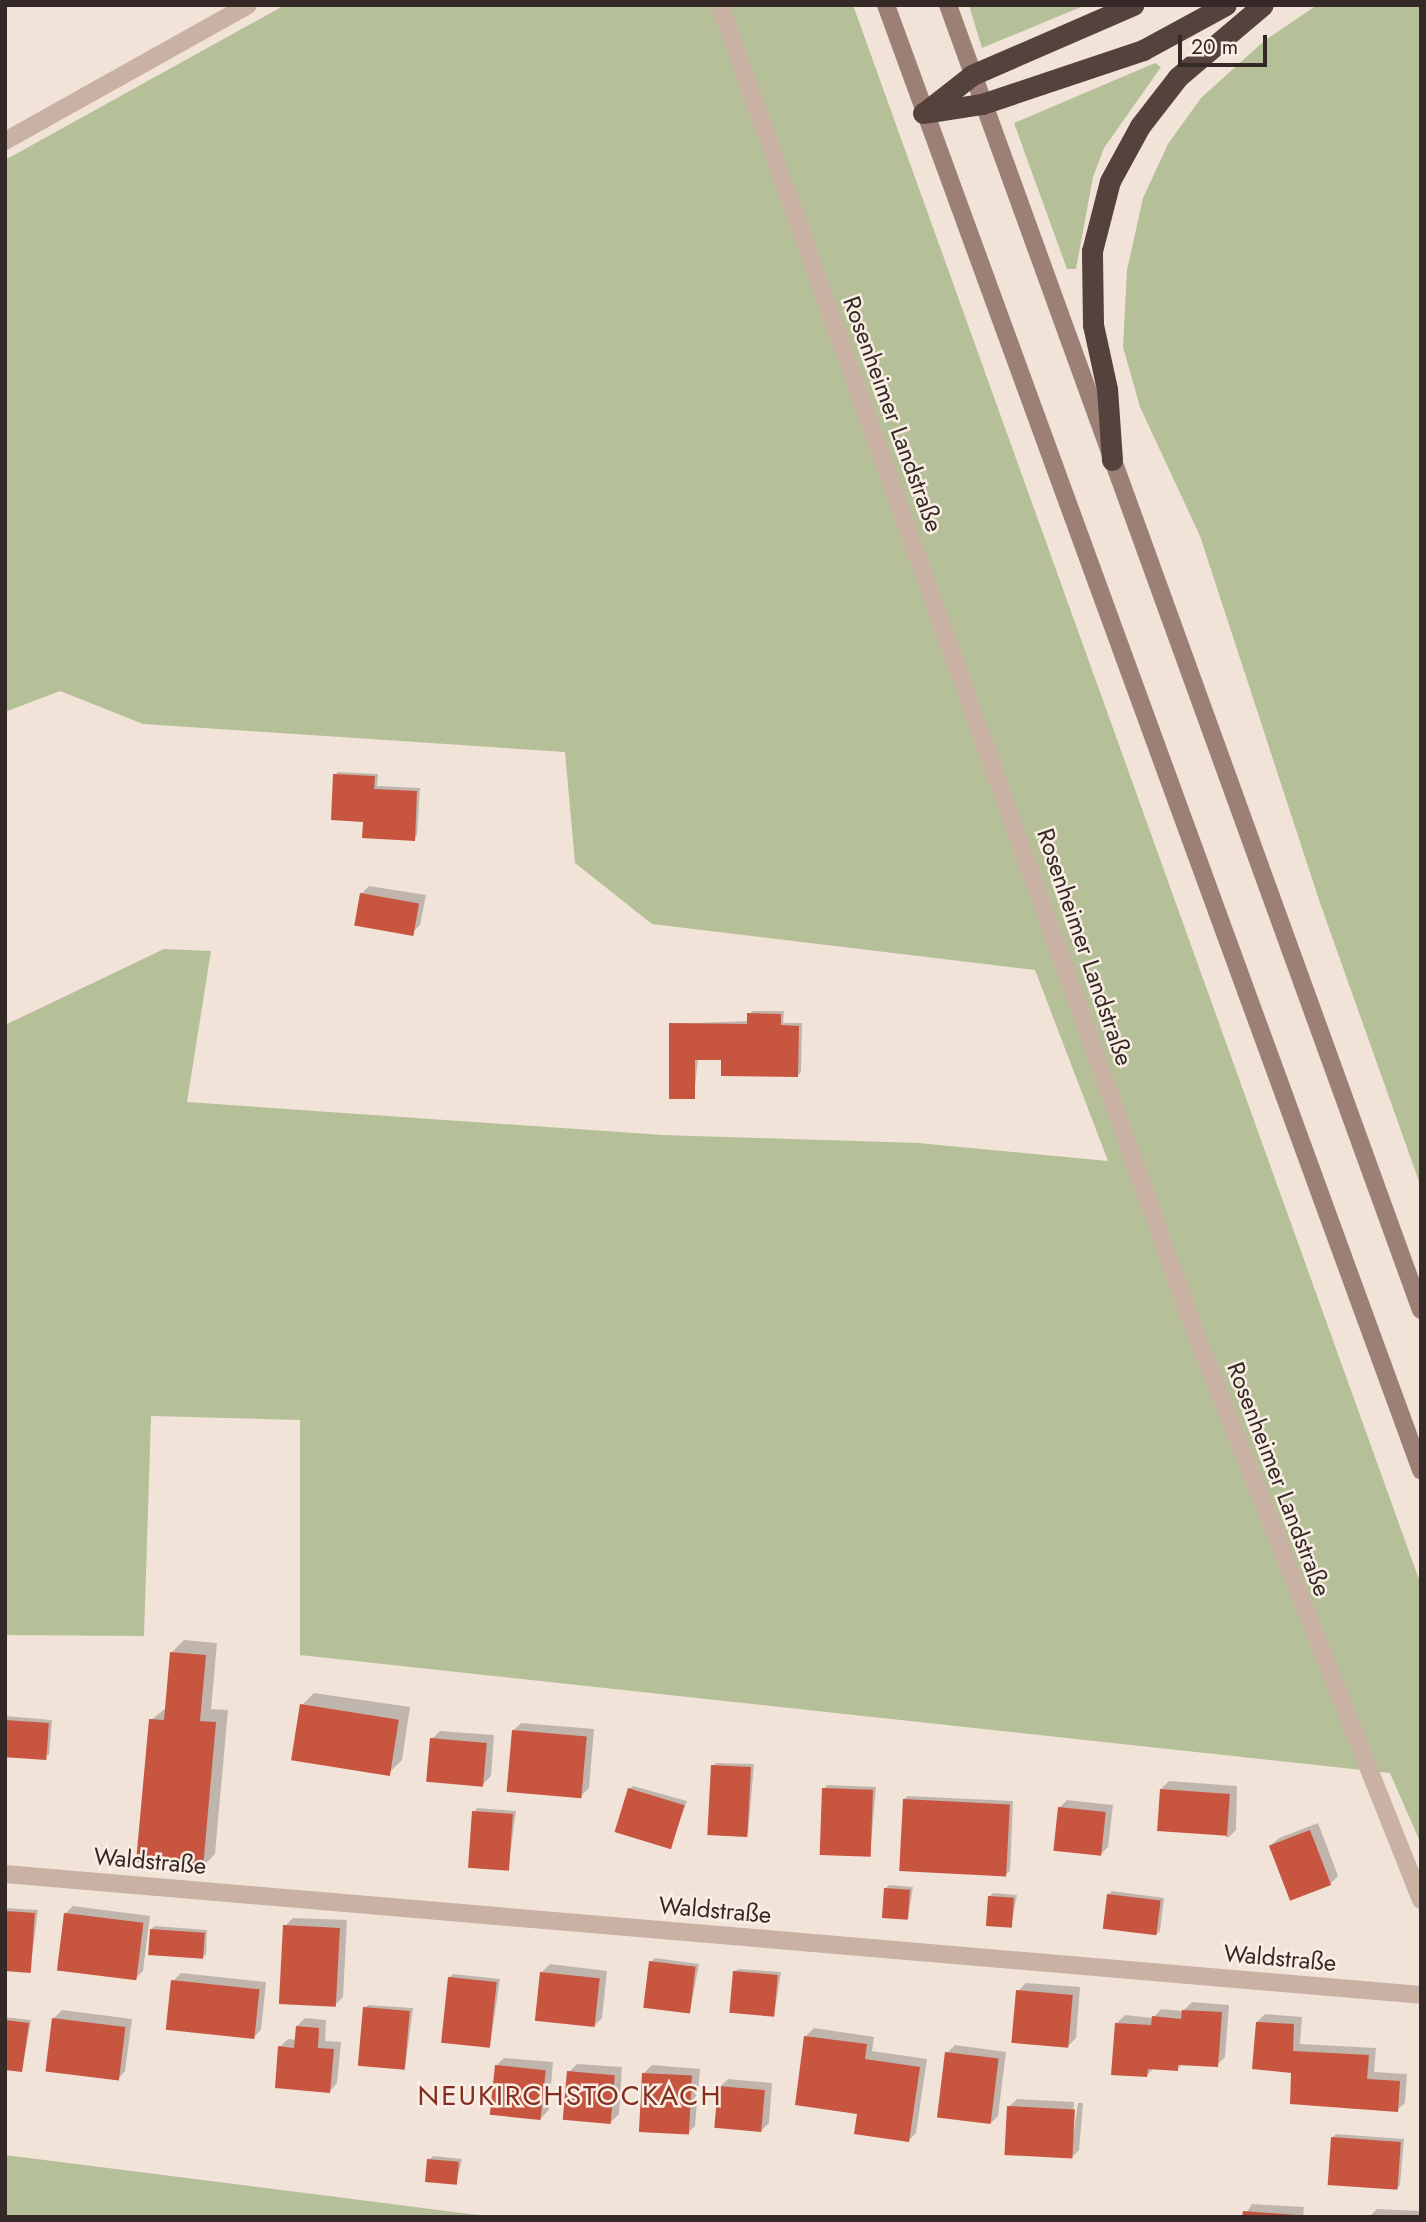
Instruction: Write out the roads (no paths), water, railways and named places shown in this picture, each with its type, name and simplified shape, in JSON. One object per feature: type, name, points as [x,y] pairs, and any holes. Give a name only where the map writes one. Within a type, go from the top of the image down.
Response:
[{"type":"highway","points":[[923,113],[972,75],[1133,5]]},
{"type":"highway","points":[[923,113],[982,104],[1143,50],[1226,5]]},
{"type":"highway","points":[[1112,460],[1107,389],[1093,325],[1092,251],[1110,181],[1140,126],[1178,76],[1263,5]]},
{"type":"main road","points":[[886,5],[923,113],[1421,1470]]},
{"type":"main road","points":[[948,5],[1421,1310]]},
{"type":"street","points":[[5,141],[248,5]]},
{"type":"street","name":"Rosenheimer Landstraße","points":[[720,5],[1197,1337],[1421,1900]]},
{"type":"street","name":"Waldstraße","points":[[5,1874],[1421,1995]]},
{"type":"district","name":"NEUKIRCHSTOCKACH","points":[[570,2096]]}]
